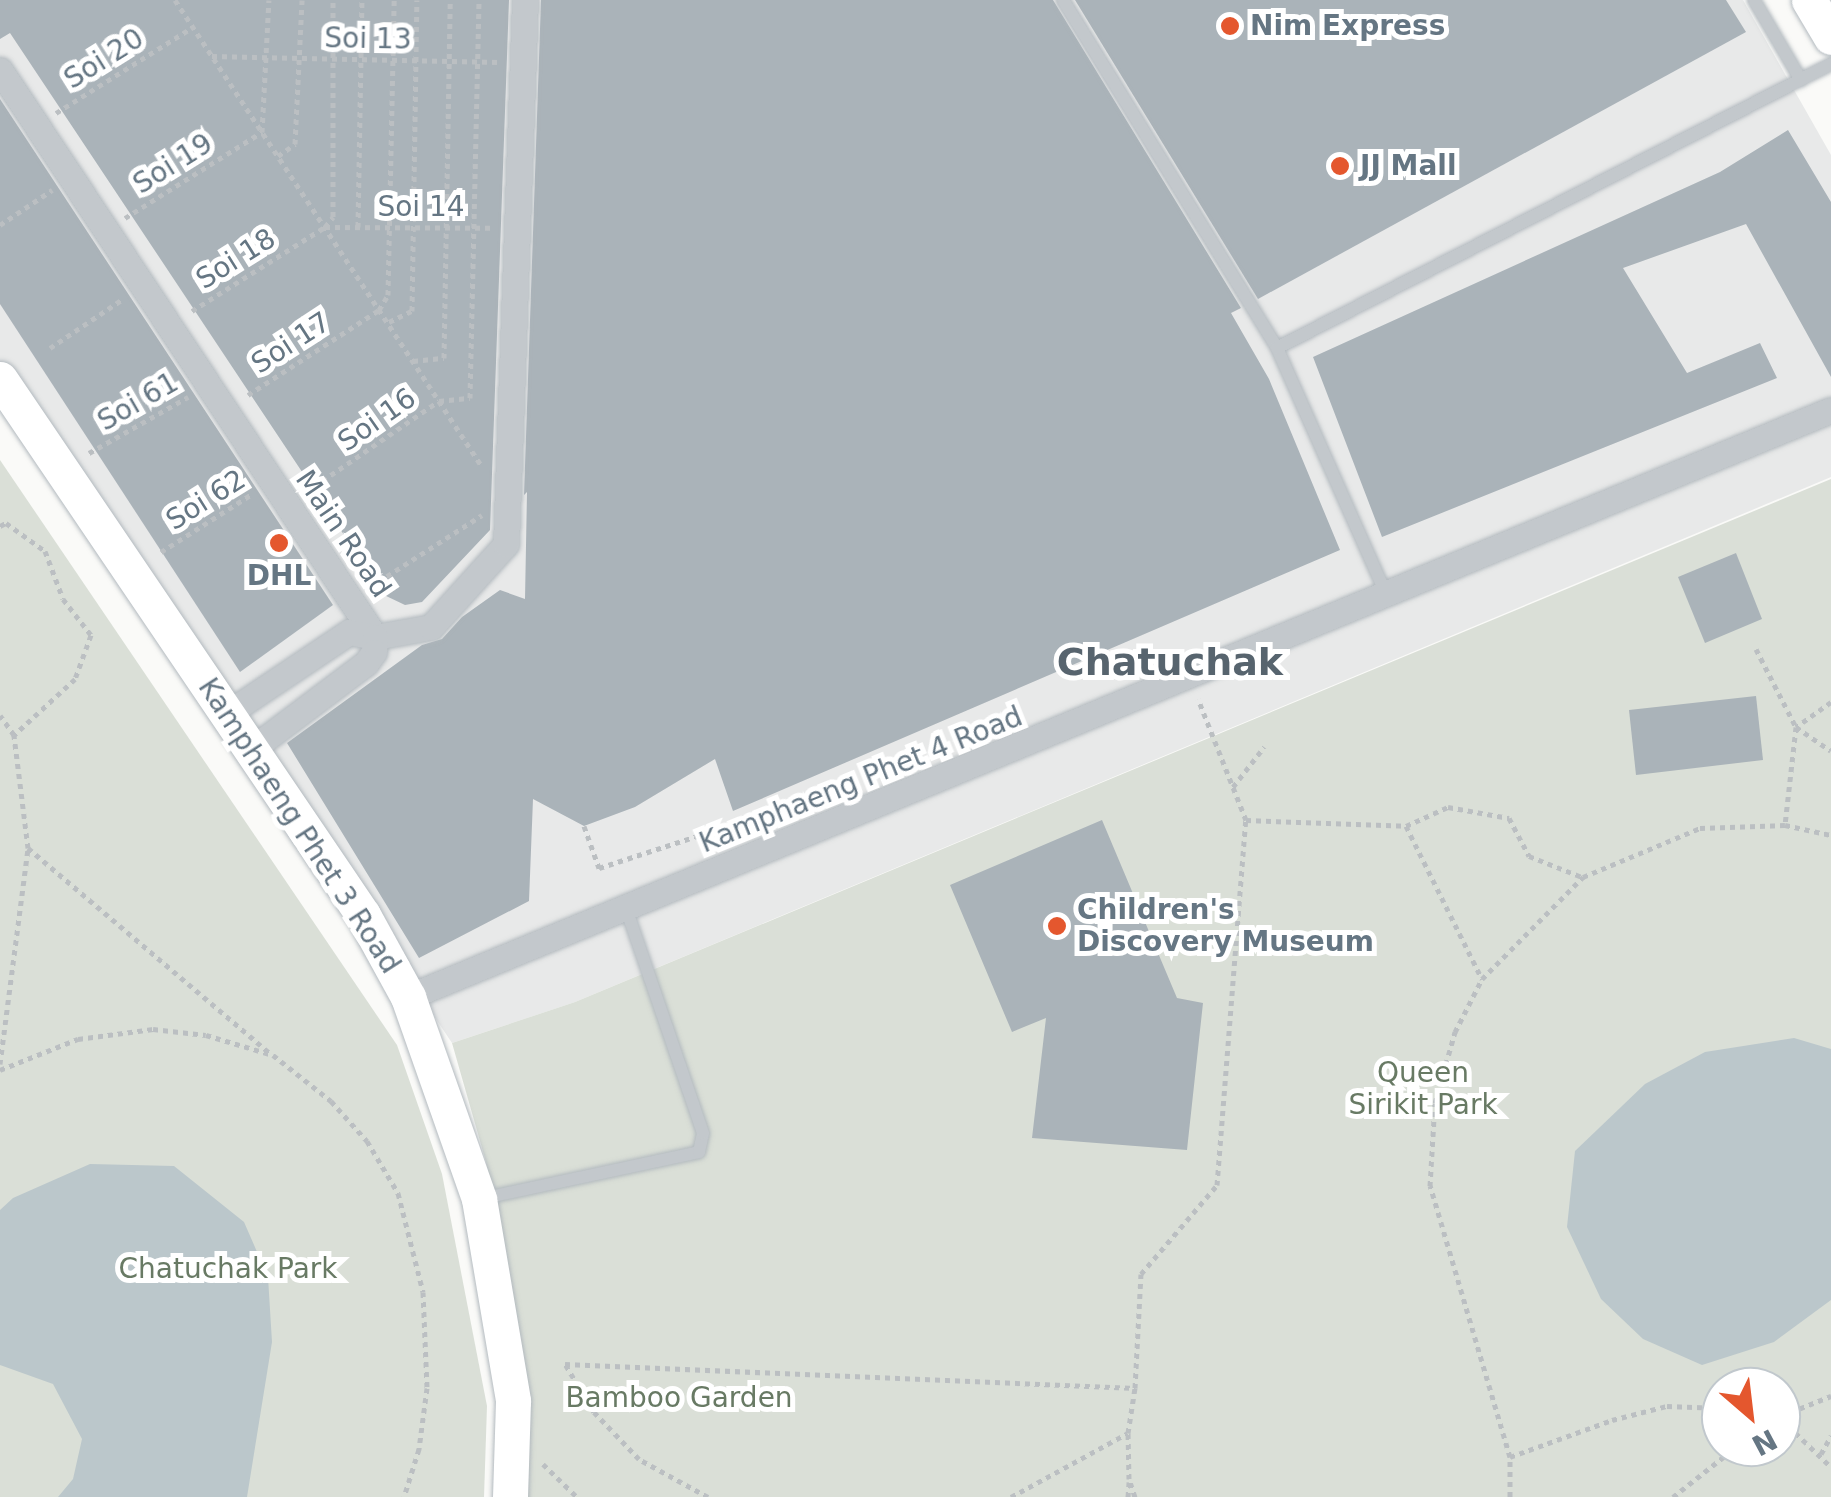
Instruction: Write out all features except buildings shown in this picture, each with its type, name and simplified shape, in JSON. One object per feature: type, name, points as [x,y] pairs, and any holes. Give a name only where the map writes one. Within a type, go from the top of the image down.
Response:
[{"type":"street","name":"Main Road","points":[[0,70],[375,637],[431,626],[506,544],[524,0]]},
{"type":"street","points":[[1810,0],[1831,37]]},
{"type":"street","name":"Kamphaeng Phet 3 Road","points":[[0,378],[363,915],[408,997],[479,1199],[513,1401],[510,1497]]},
{"type":"street","name":"Kamphaeng Phet 4 Road","points":[[1780,431],[1831,402]]},
{"type":"street","name":"Kamphaeng Phet 4 Road","points":[[408,997],[1831,410]]},
{"type":"street","points":[[228,713],[349,632],[375,637],[374,652],[366,662],[252,748]]},
{"type":"lane","points":[[1064,0],[1276,348],[1386,595]]},
{"type":"lane","points":[[1754,0],[1802,80]]},
{"type":"lane","points":[[1276,348],[1831,64]]},
{"type":"lane","points":[[479,1199],[699,1152],[703,1133],[626,908]]},
{"type":"path","points":[[175,0],[489,476],[508,476]]},
{"type":"path","points":[[262,132],[269,0]]},
{"type":"path","points":[[278,156],[295,144],[302,0]]},
{"type":"path","points":[[325,227],[333,217],[333,0]]},
{"type":"path","points":[[358,227],[362,0]]},
{"type":"path","points":[[379,310],[388,295],[394,0]]},
{"type":"path","points":[[388,322],[412,311],[416,0]]},
{"type":"path","points":[[413,361],[444,358],[443,228],[450,0]]},
{"type":"path","points":[[475,228],[478,0]]},
{"type":"path","name":"Soi 20","points":[[36,125],[192,26]]},
{"type":"path","name":"Soi 13","points":[[212,56],[522,62]]},
{"type":"path","name":"Soi 19","points":[[106,230],[262,132]]},
{"type":"path","points":[[0,224],[70,176]]},
{"type":"path","name":"Soi 14","points":[[325,227],[517,228]]},
{"type":"path","name":"Soi 18","points":[[168,326],[325,227]]},
{"type":"path","name":"Soi 16","points":[[288,505],[439,401],[470,398],[475,228]]},
{"type":"path","points":[[50,348],[142,286]]},
{"type":"path","name":"Soi 17","points":[[225,411],[379,310]]},
{"type":"path","name":"Soi 61","points":[[88,454],[207,384]]},
{"type":"path","name":"Soi 62","points":[[161,552],[272,482]]},
{"type":"path","points":[[350,599],[488,511],[507,512]]},
{"type":"path","points":[[0,526],[6,523],[45,551],[63,600],[91,634],[75,679],[14,735]]},
{"type":"path","points":[[1756,649],[1796,727],[1831,751]]},
{"type":"path","points":[[1132,1497],[1128,1433],[1136,1388],[1141,1274],[1217,1185],[1246,820],[1189,678]]},
{"type":"path","points":[[1785,825],[1796,727],[1831,702]]},
{"type":"path","points":[[0,715],[14,735],[28,848],[0,1067],[78,1039],[153,1029],[206,1035],[273,1056]]},
{"type":"path","points":[[1233,787],[1264,747]]},
{"type":"path","points":[[1246,820],[1406,826],[1448,807],[1510,818],[1529,856],[1583,877]]},
{"type":"path","points":[[1510,1497],[1510,1458],[1430,1186],[1435,1103],[1454,1032],[1482,979],[1583,877],[1700,828],[1785,825],[1831,835]]},
{"type":"path","points":[[584,826],[600,868],[700,835]]},
{"type":"path","points":[[1406,826],[1482,979]]},
{"type":"path","points":[[28,848],[273,1056],[332,1101],[367,1141],[398,1194],[424,1292],[428,1388],[419,1450],[404,1497]]},
{"type":"path","points":[[708,1497],[639,1460],[594,1412],[566,1364],[1136,1388]]},
{"type":"path","points":[[1801,1409],[1831,1396]]},
{"type":"path","points":[[1510,1458],[1612,1420],[1667,1406],[1701,1407]]},
{"type":"path","points":[[1011,1497],[1128,1433]]},
{"type":"path","points":[[1801,1436],[1831,1467]]},
{"type":"path","points":[[1821,1454],[1831,1436]]},
{"type":"path","points":[[1674,1497],[1711,1467]]},
{"type":"path","points":[[686,1488],[691,1497]]},
{"type":"shaded area","points":[[0,0],[1743,0],[1831,155],[1831,477],[575,1002],[452,1043],[0,364]]},
{"type":"shaded area","points":[[1794,1038],[1831,1049],[1831,1300],[1774,1342],[1702,1365],[1643,1339],[1601,1299],[1567,1227],[1575,1151],[1645,1084],[1705,1052]]},
{"type":"shaded area","points":[[90,1164],[174,1166],[244,1222],[268,1277],[272,1342],[247,1497],[58,1497],[73,1479],[82,1439],[53,1384],[0,1365],[0,1210],[13,1198]]},
{"type":"green space","name":"Chatuchak Park","points":[[0,460],[397,1045],[442,1174],[487,1406],[484,1497],[0,1497]]},
{"type":"green space","name":"Queen Sirikit Park","points":[[1831,479],[1831,1497],[527,1497],[530,1408],[486,1162],[452,1043],[575,1002]]},
{"type":"place","name":"Nim Express","points":[[1230,26]]},
{"type":"place","name":"JJ Mall","points":[[1340,166]]},
{"type":"place","name":"DHL","points":[[279,543]]},
{"type":"place","name":"Children's Discovery Museum","points":[[1057,926]]},
{"type":"district","name":"Chatuchak","points":[[1170,663]]},
{"type":"park label","name":"Bamboo Garden","points":[[679,1398]]}]
